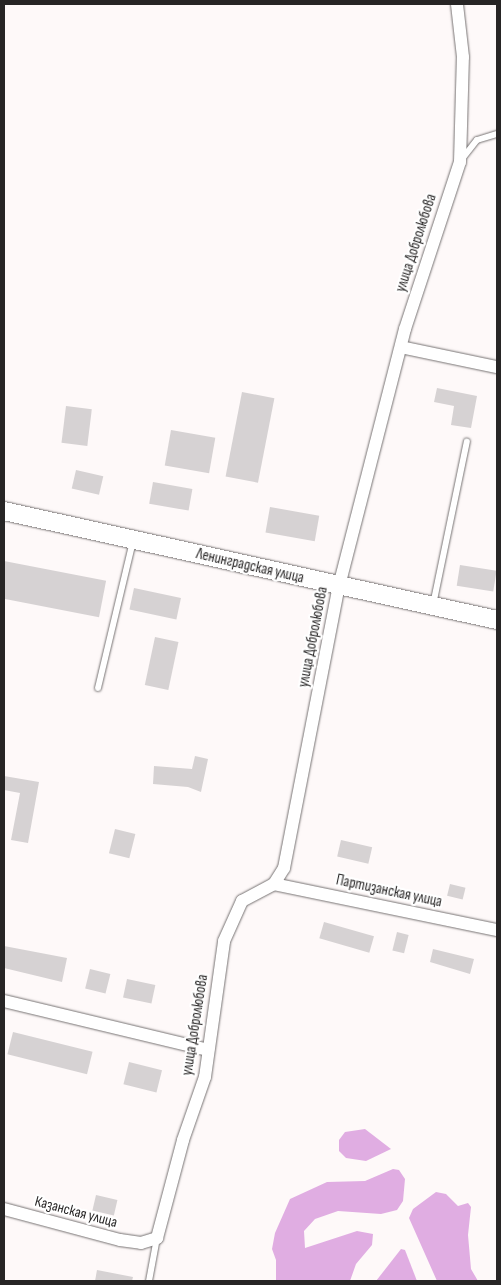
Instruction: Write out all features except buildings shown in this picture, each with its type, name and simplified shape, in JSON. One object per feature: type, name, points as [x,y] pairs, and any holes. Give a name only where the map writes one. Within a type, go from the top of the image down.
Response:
[{"type":"street","name":"улица Добролюбова","points":[[157,1238],[182,1140],[205,1077],[224,941],[242,901],[274,884],[284,868],[339,586],[401,347],[460,162],[464,56],[457,4]]},
{"type":"street","points":[[401,347],[497,368]]},
{"type":"street","name":"Ленинградская улица","points":[[4,511],[497,620]]},
{"type":"street","name":"Партизанская улица","points":[[274,884],[497,930]]},
{"type":"street","points":[[4,1001],[208,1050]]},
{"type":"street","name":"Казанская улица","points":[[4,1209],[141,1243],[157,1238]]},
{"type":"lane","points":[[460,162],[477,140],[497,134]]},
{"type":"lane","points":[[433,606],[467,441]]},
{"type":"lane","points":[[98,688],[133,540]]},
{"type":"lane","points":[[148,1281],[157,1238]]},
{"type":"shaded area","points":[[365,1129],[391,1149],[366,1161],[346,1158],[339,1151],[339,1140],[345,1132]]},
{"type":"shaded area","points":[[393,1169],[399,1170],[405,1179],[403,1201],[397,1210],[381,1214],[338,1211],[315,1219],[304,1231],[305,1248],[357,1231],[373,1234],[372,1245],[356,1264],[350,1281],[276,1281],[276,1260],[272,1249],[275,1233],[290,1199],[327,1182],[365,1181]]},
{"type":"shaded area","points":[[436,1192],[446,1194],[458,1206],[468,1203],[471,1207],[468,1235],[471,1269],[478,1281],[437,1281],[409,1218],[413,1209]]},
{"type":"shaded area","points":[[401,1249],[405,1250],[417,1281],[376,1281]]}]
